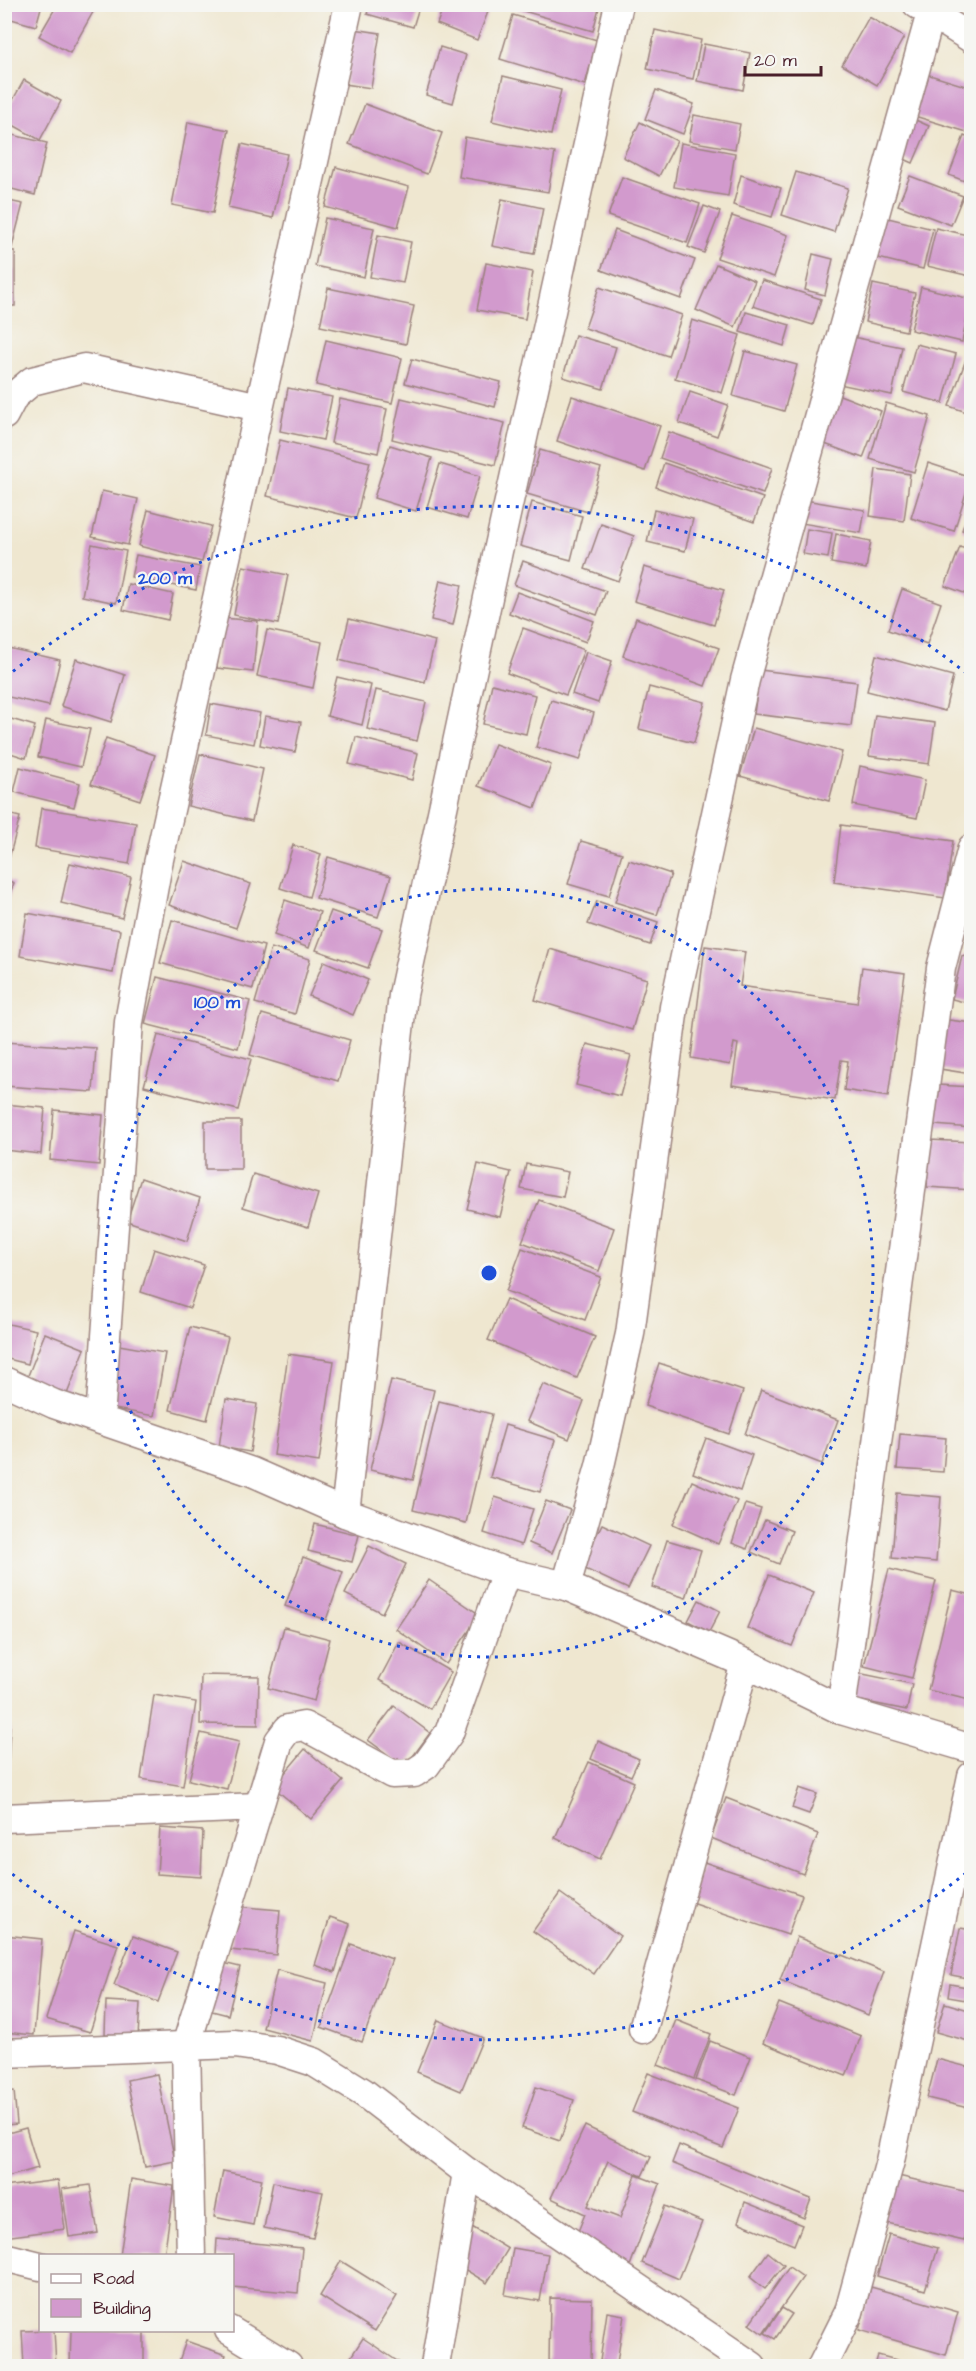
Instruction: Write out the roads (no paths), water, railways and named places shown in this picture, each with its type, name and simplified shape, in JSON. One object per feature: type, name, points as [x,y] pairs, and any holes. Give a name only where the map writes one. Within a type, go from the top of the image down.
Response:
[{"type":"street","points":[[100,1418],[129,1022],[158,864],[349,4]]},
{"type":"street","points":[[345,1513],[403,995],[498,550],[619,4]]},
{"type":"street","points":[[566,1586],[600,1466],[630,1334],[674,1007],[745,680],[924,9],[970,36]]},
{"type":"street","points":[[4,415],[15,396],[33,381],[84,368],[259,407]]},
{"type":"street","points":[[841,1710],[941,968],[972,848]]},
{"type":"street","points":[[4,1381],[54,1404],[252,1472],[345,1513],[506,1572],[566,1586],[745,1663],[841,1710],[972,1749]]},
{"type":"street","points":[[191,2254],[186,2046],[279,1741],[288,1729],[304,1726],[392,1774],[414,1773],[426,1765],[449,1733],[506,1572]]},
{"type":"street","points":[[643,2029],[745,1663]]},
{"type":"street","points":[[822,2367],[849,2312],[890,2161],[972,1776]]},
{"type":"street","points":[[4,1818],[258,1807]]},
{"type":"street","points":[[4,2053],[246,2046],[277,2050],[314,2062],[364,2093],[467,2172],[752,2367]]},
{"type":"street","points":[[435,2367],[467,2172]]},
{"type":"street","points":[[4,2257],[39,2266]]},
{"type":"street","points":[[231,2332],[257,2357],[288,2367]]}]
